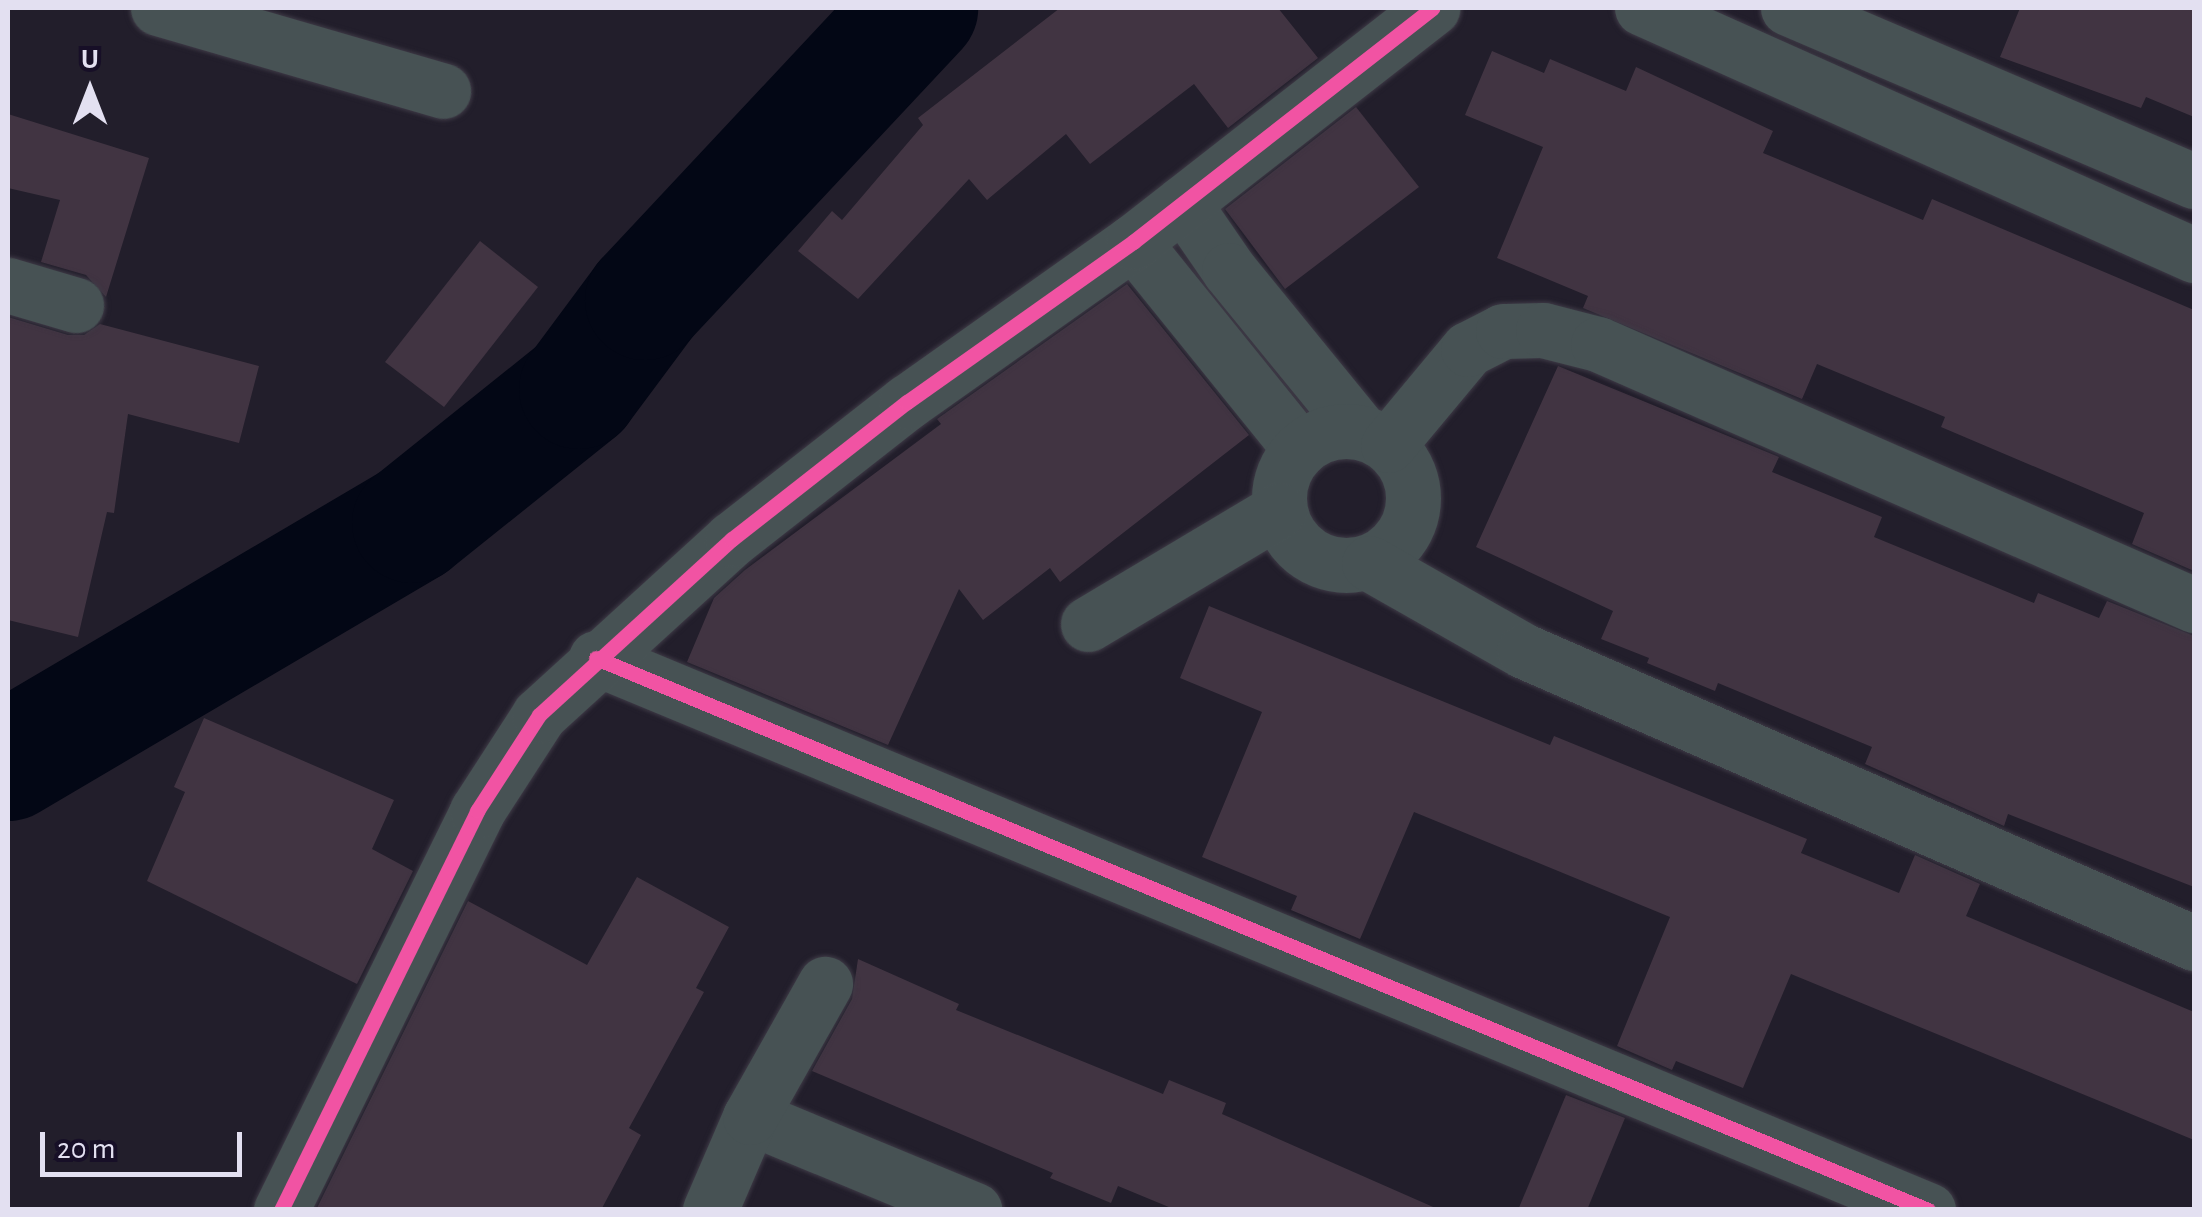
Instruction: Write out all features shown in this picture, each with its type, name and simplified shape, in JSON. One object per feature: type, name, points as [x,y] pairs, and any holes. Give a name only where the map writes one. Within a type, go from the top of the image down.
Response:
[{"type":"street","points":[[158,8],[443,90]]},
{"type":"street","points":[[281,1210],[477,811],[539,715],[596,658],[906,402],[1133,242],[1432,8]]},
{"type":"street","points":[[1642,8],[2194,254]]},
{"type":"street","points":[[1788,8],[2194,181]]},
{"type":"street","points":[[1919,134],[1942,75]]},
{"type":"street","points":[[1183,203],[1229,270],[1375,438],[1407,467],[1415,495],[1410,523],[1394,547],[1369,563],[1340,566],[1312,557],[1290,537],[1279,510],[1280,485],[1300,449],[1331,432],[1375,438]]},
{"type":"street","points":[[1133,242],[1300,449]]},
{"type":"street","points":[[8,285],[76,305]]},
{"type":"street","points":[[1375,438],[1468,348],[1503,331],[1543,330],[1598,344],[2194,605]]},
{"type":"street","points":[[1088,624],[1279,510]]},
{"type":"street","points":[[1369,563],[1524,651],[2194,943]]},
{"type":"street","points":[[596,658],[1928,1210]]},
{"type":"street","points":[[710,1210],[750,1117],[825,984]]},
{"type":"street","points":[[750,1117],[974,1210]]},
{"type":"building","points":[[1060,8],[1278,8],[1318,58],[1228,128],[1194,84],[1090,164],[1066,134],[987,200],[969,179],[858,299],[798,251],[832,211],[842,220],[923,125],[918,118]]},
{"type":"building","points":[[2020,8],[2194,8],[2194,117],[2146,97],[2141,108],[2000,57]]},
{"type":"building","points":[[1492,51],[1544,73],[1550,59],[1626,91],[1636,67],[1773,131],[1763,153],[1923,220],[1932,199],[2194,310],[2194,571],[2132,544],[2144,513],[1941,427],[1945,417],[1817,364],[1802,399],[1583,308],[1588,296],[1497,258],[1543,147],[1465,115]]},
{"type":"building","points":[[1356,107],[1419,187],[1285,289],[1225,209]]},
{"type":"building","points":[[8,114],[149,158],[106,297],[86,275],[41,262],[60,200],[8,188]]},
{"type":"building","points":[[480,241],[538,287],[444,407],[385,362]]},
{"type":"building","points":[[1127,284],[1249,435],[1060,582],[1050,568],[983,620],[959,589],[888,745],[687,662],[714,598],[745,570],[941,424],[937,419]]},
{"type":"building","points":[[8,317],[68,335],[84,335],[100,324],[259,366],[239,443],[128,414],[114,513],[107,512],[78,637],[8,620]]},
{"type":"building","points":[[1558,366],[1779,457],[1772,472],[1882,517],[1874,537],[2034,603],[2038,593],[2099,618],[2107,601],[2194,636],[2194,887],[2008,814],[2004,826],[1865,764],[1872,747],[1718,683],[1715,691],[1647,663],[1649,658],[1601,639],[1613,611],[1476,547]]},
{"type":"building","points":[[1209,606],[1550,745],[1554,736],[1807,839],[1801,853],[1899,893],[1915,855],[1980,884],[1966,916],[2194,1012],[2194,1140],[1791,974],[1743,1088],[1676,1061],[1672,1070],[1617,1046],[1670,917],[1414,812],[1360,939],[1291,910],[1297,896],[1202,857],[1262,712],[1180,678]]},
{"type":"building","points":[[204,718],[394,800],[372,849],[413,871],[357,984],[147,881],[185,792],[174,787]]},
{"type":"building","points":[[637,877],[729,927],[696,988],[704,992],[629,1128],[641,1135],[601,1210],[316,1210],[468,901],[587,965]]},
{"type":"building","points":[[858,959],[959,1004],[956,1010],[1163,1094],[1169,1080],[1226,1103],[1222,1114],[1440,1210],[1176,1210],[1118,1186],[1111,1203],[1050,1178],[1053,1173],[812,1071],[852,999]]},
{"type":"building","points":[[1566,1095],[1625,1118],[1587,1210],[1518,1210]]},
{"type":"waterway","points":[[8,761],[412,523],[579,389],[645,300],[918,8]]},
{"type":"cycle path","points":[[281,1210],[477,811],[539,715],[732,539],[907,402],[1133,242],[1432,8]]},
{"type":"cycle path","points":[[596,658],[1928,1210]]}]
